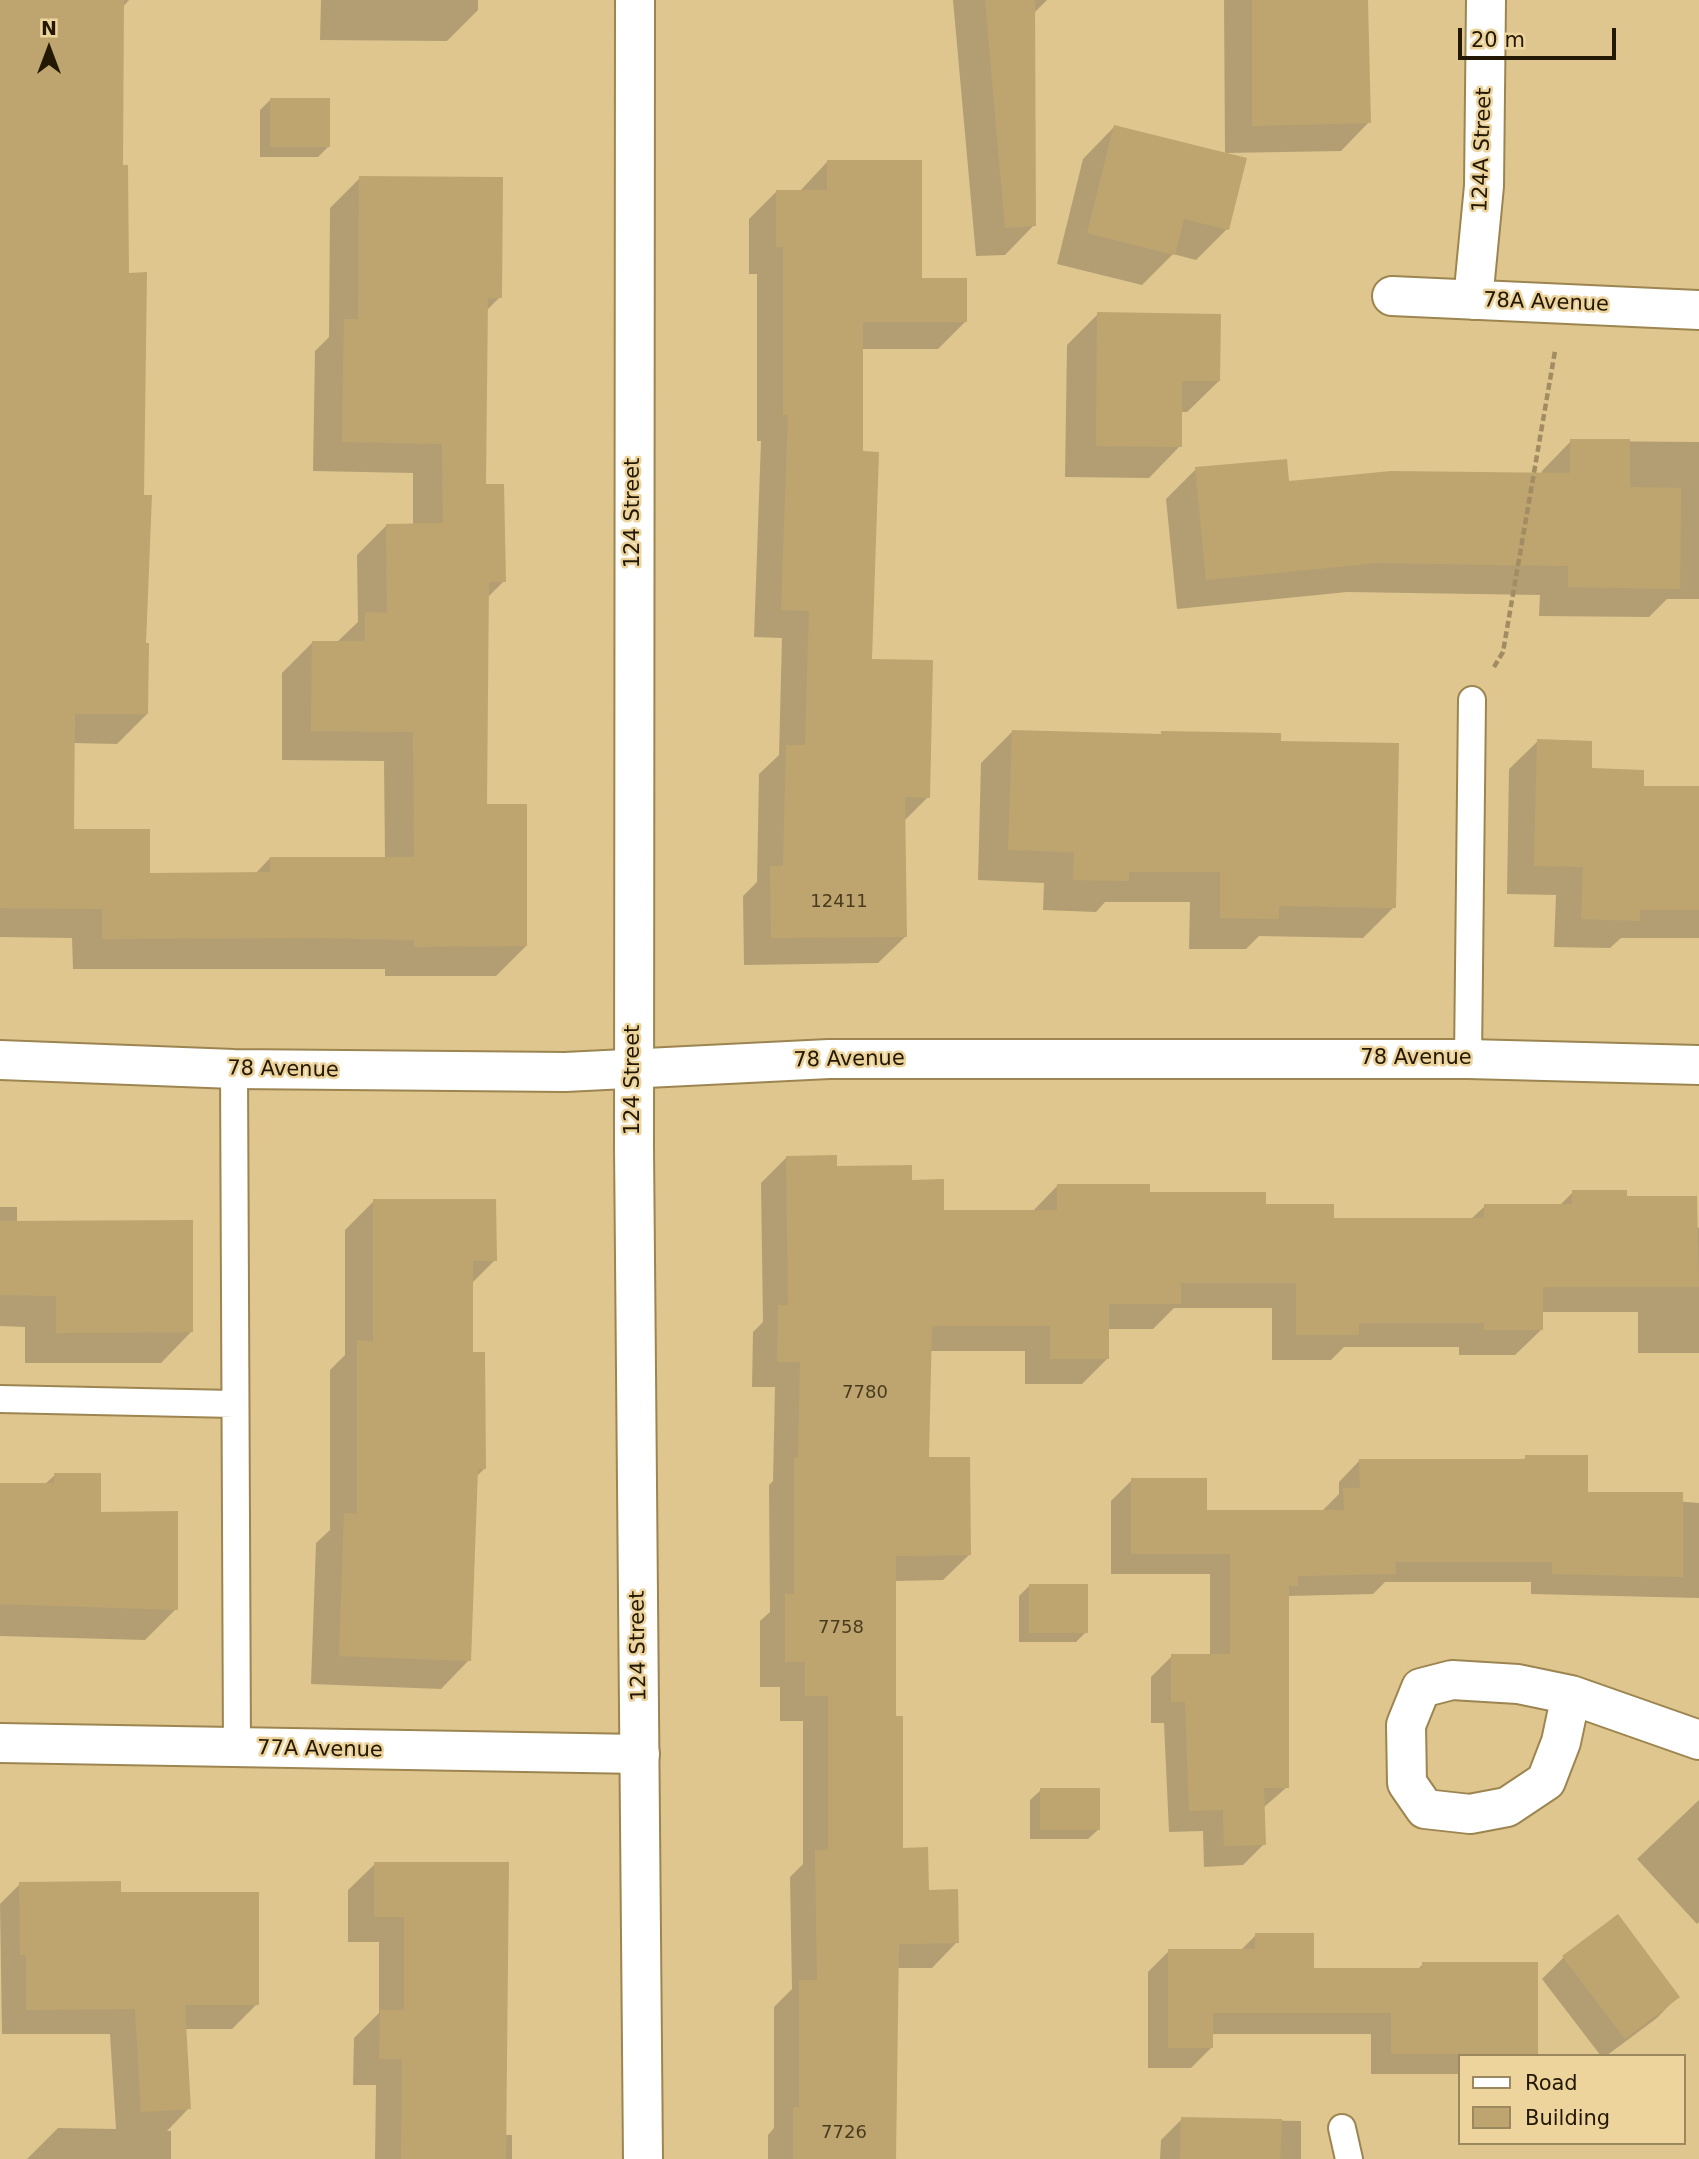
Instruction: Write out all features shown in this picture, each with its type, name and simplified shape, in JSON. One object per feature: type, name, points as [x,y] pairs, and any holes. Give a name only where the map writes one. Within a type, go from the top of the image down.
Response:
[{"type":"street","name":"124 Street","points":[[635,0],[634,1068],[643,2159]]},
{"type":"street","name":"124A Street","points":[[1473,300],[1484,186],[1486,0]]},
{"type":"street","name":"78A Avenue","points":[[1392,296],[1699,310]]},
{"type":"street","name":"78 Avenue","points":[[0,1060],[234,1069],[565,1072],[830,1059],[1468,1059],[1699,1065]]},
{"type":"street","points":[[1572,1695],[1560,1742],[1546,1781],[1507,1807],[1470,1814],[1425,1809],[1407,1783],[1406,1725],[1421,1688],[1452,1680],[1518,1684],[1572,1695],[1699,1740]]},
{"type":"street","name":"77A Avenue","points":[[0,1743],[640,1754]]},
{"type":"lane","points":[[1468,1059],[1472,700]]},
{"type":"lane","points":[[234,1069],[237,1749]]},
{"type":"lane","points":[[0,1399],[234,1404]]},
{"type":"lane","points":[[1342,2128],[1349,2159]]},
{"type":"path","points":[[1472,700],[1503,652],[1556,347]]},
{"type":"building","points":[[0,0],[124,0],[123,165],[128,165],[129,273],[147,272],[144,495],[152,495],[146,643],[149,643],[148,714],[75,714],[74,829],[150,829],[150,873],[270,872],[270,857],[414,857],[413,732],[311,731],[312,641],[365,641],[365,612],[387,613],[386,524],[443,523],[442,444],[342,442],[344,319],[358,319],[359,176],[503,177],[502,298],[488,298],[486,484],[504,484],[506,582],[489,582],[487,804],[527,804],[527,946],[414,947],[414,940],[316,938],[102,939],[102,909],[0,908]]},
{"type":"building","points":[[985,0],[1035,0],[1036,226],[1005,228]]},
{"type":"building","points":[[1252,0],[1368,0],[1371,123],[1252,126]]},
{"type":"building","points":[[270,98],[330,98],[330,147],[270,147]]},
{"type":"building","points":[[1114,125],[1247,158],[1229,230],[1184,219],[1175,255],[1087,233]]},
{"type":"building","points":[[827,160],[922,160],[922,278],[967,278],[967,322],[863,322],[863,451],[879,452],[872,659],[933,660],[930,798],[905,797],[907,937],[771,938],[770,866],[783,866],[786,745],[805,745],[809,611],[781,610],[788,415],[783,415],[783,247],[776,247],[776,190],[827,190]]},
{"type":"building","points":[[1097,312],[1221,314],[1220,381],[1182,381],[1182,447],[1096,446]]},
{"type":"building","points":[[1570,439],[1630,439],[1630,487],[1681,488],[1680,589],[1568,587],[1568,566],[1377,563],[1206,580],[1195,467],[1287,459],[1289,481],[1391,471],[1570,473]]},
{"type":"building","points":[[1012,730],[1161,734],[1161,731],[1281,733],[1281,741],[1399,743],[1396,908],[1279,906],[1279,919],[1220,918],[1220,872],[1129,872],[1129,881],[1073,880],[1074,852],[1008,850]]},
{"type":"building","points":[[1537,739],[1592,741],[1592,768],[1644,770],[1644,786],[1699,786],[1699,910],[1640,910],[1640,921],[1581,919],[1583,867],[1534,866]]},
{"type":"building","points":[[837,1155],[837,1166],[912,1165],[912,1180],[944,1179],[944,1210],[1057,1210],[1057,1184],[1150,1184],[1150,1192],[1266,1192],[1266,1204],[1334,1204],[1334,1218],[1484,1218],[1484,1204],[1572,1204],[1572,1190],[1627,1190],[1627,1196],[1697,1196],[1699,1287],[1543,1287],[1543,1330],[1484,1330],[1484,1323],[1359,1323],[1359,1335],[1296,1335],[1296,1283],[1181,1283],[1181,1304],[1109,1304],[1109,1359],[1050,1359],[1050,1326],[932,1326],[929,1457],[970,1457],[971,1555],[896,1556],[896,1716],[903,1716],[903,1848],[928,1847],[929,1890],[958,1889],[959,1943],[899,1944],[896,2159],[793,2159],[793,2107],[799,2107],[799,1980],[817,1980],[815,1850],[828,1850],[828,1696],[805,1696],[805,1662],[785,1662],[785,1594],[794,1594],[794,1458],[798,1458],[800,1362],[777,1362],[778,1305],[788,1305],[786,1156]]},
{"type":"building","points":[[373,1199],[496,1199],[497,1261],[473,1261],[473,1352],[485,1352],[486,1469],[478,1469],[471,1661],[339,1656],[344,1513],[357,1514],[357,1340],[373,1342]]},
{"type":"building","points":[[193,1220],[193,1332],[56,1333],[56,1296],[0,1295],[0,1221]]},
{"type":"building","points":[[1525,1455],[1588,1455],[1588,1492],[1683,1492],[1683,1577],[1552,1574],[1552,1562],[1395,1562],[1396,1574],[1298,1576],[1298,1586],[1289,1586],[1289,1788],[1264,1788],[1266,1845],[1224,1846],[1223,1810],[1189,1811],[1185,1702],[1171,1702],[1171,1654],[1230,1654],[1230,1554],[1131,1554],[1131,1478],[1207,1478],[1207,1510],[1344,1510],[1343,1488],[1360,1488],[1359,1459],[1525,1459]]},
{"type":"building","points":[[54,1473],[101,1473],[101,1512],[178,1511],[178,1610],[0,1604],[0,1483],[54,1483]]},
{"type":"building","points":[[1029,1584],[1088,1584],[1088,1633],[1029,1633]]},
{"type":"building","points":[[1040,1788],[1100,1788],[1100,1830],[1040,1830]]},
{"type":"building","points":[[374,1862],[509,1862],[506,2159],[401,2159],[402,2059],[379,2059],[380,2010],[404,2010],[404,1917],[374,1917]]},
{"type":"building","points":[[121,1881],[121,1892],[259,1892],[259,2005],[185,2005],[191,2109],[141,2112],[135,2009],[26,2010],[26,1955],[20,1955],[19,1882]]},
{"type":"building","points":[[1618,1914],[1680,1997],[1625,2039],[1562,1956]]},
{"type":"building","points":[[1255,1933],[1314,1933],[1314,1968],[1422,1968],[1422,1962],[1538,1962],[1538,2054],[1391,2054],[1391,2013],[1213,2013],[1213,2048],[1168,2048],[1168,1949],[1255,1949]]},
{"type":"building","points":[[1181,2117],[1282,2119],[1280,2159],[1180,2159]]}]
